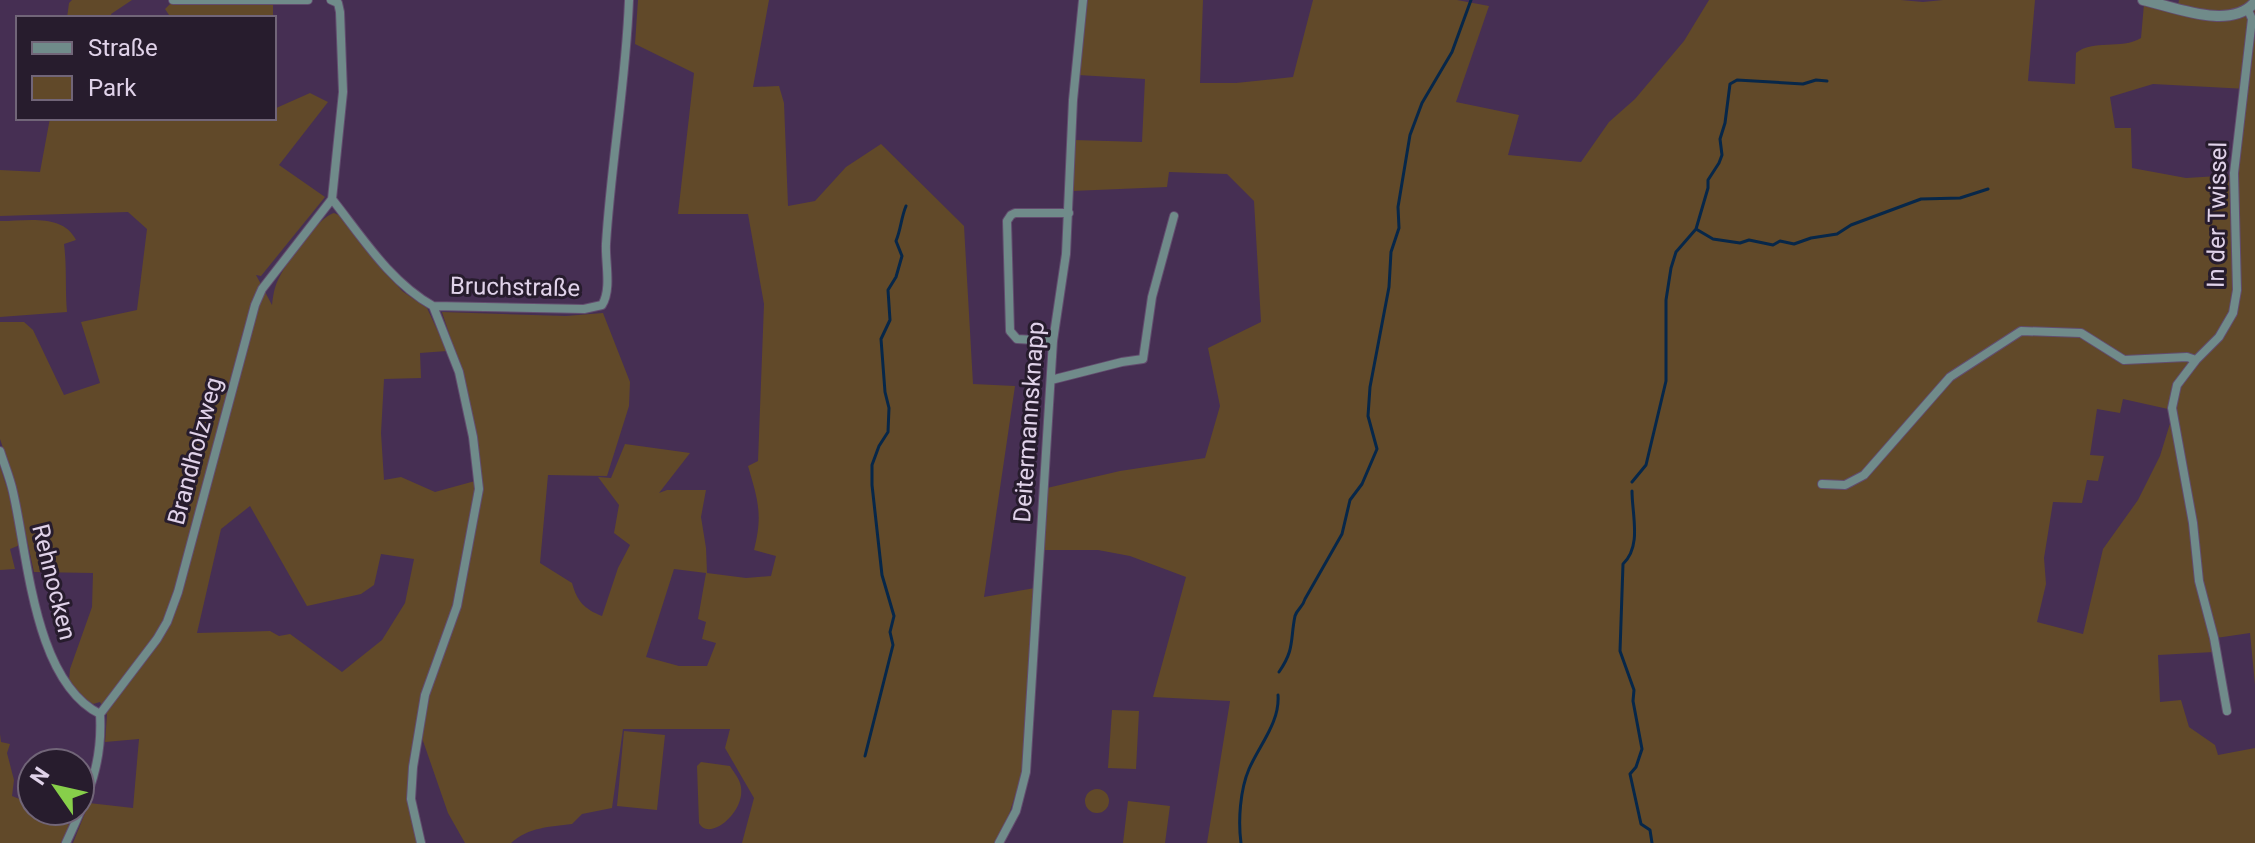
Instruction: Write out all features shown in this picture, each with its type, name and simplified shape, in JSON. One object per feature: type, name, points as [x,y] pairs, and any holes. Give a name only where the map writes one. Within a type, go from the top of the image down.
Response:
[{"type":"street","points":[[173,0],[308,0]]},
{"type":"street","points":[[331,0],[338,3],[340,12],[343,79],[332,199],[395,277],[433,306]]},
{"type":"street","name":"Bruchstraße","points":[[421,843],[411,799],[413,767],[425,695],[457,606],[479,489],[473,437],[459,372],[433,306],[584,309],[595,308],[605,300],[607,224],[626,58],[629,0]]},
{"type":"street","name":"Deitermannsknapp","points":[[999,843],[1016,811],[1026,772],[1053,341],[1066,254],[1073,100],[1083,0]]},
{"type":"street","points":[[2143,0],[2218,18],[2252,6]]},
{"type":"street","name":"In der Twissel","points":[[2227,711],[2214,638],[2199,581],[2193,523],[2172,408],[2177,385],[2219,337],[2233,313],[2237,290],[2234,173],[2252,6]]},
{"type":"street","name":"Brandholzweg","points":[[100,714],[167,622],[262,289],[332,199]]},
{"type":"street","points":[[1053,341],[1017,339],[1012,335],[1007,221],[1015,213],[1069,213]]},
{"type":"street","points":[[1051,380],[1143,359],[1152,297],[1174,216]]},
{"type":"street","points":[[1822,484],[1845,485],[1864,475],[1950,377],[2021,331],[2081,333],[2124,360],[2187,357],[2196,360]]},
{"type":"street","name":"Rehnocken","points":[[0,451],[13,491],[42,631],[66,684],[83,703],[100,714]]},
{"type":"street","points":[[66,843],[99,762],[102,742],[100,714]]},
{"type":"green space","points":[[72,0],[132,0],[112,16],[67,16]]},
{"type":"green space","points":[[638,0],[769,0],[753,87],[779,86],[784,103],[788,206],[815,201],[846,167],[881,144],[964,226],[973,384],[1015,386],[984,597],[1035,588],[1023,771],[1004,830],[996,843],[742,843],[754,798],[725,748],[730,729],[623,729],[612,808],[582,814],[572,824],[532,831],[511,843],[465,843],[448,813],[422,738],[428,699],[461,605],[482,487],[462,373],[442,312],[566,316],[603,313],[630,382],[629,406],[607,476],[548,475],[540,563],[572,583],[579,600],[590,610],[602,616],[618,568],[630,545],[614,533],[619,505],[598,477],[611,478],[625,444],[690,453],[659,493],[667,490],[706,490],[701,517],[707,573],[746,578],[771,576],[776,556],[754,550],[758,508],[748,466],[758,461],[764,304],[748,214],[678,214],[694,73],[635,44]],"holes":[[[674,569],[706,573],[698,619],[706,622],[702,639],[716,643],[707,666],[679,666],[646,657]]]},
{"type":"green space","points":[[1086,0],[1203,0],[1200,83],[1236,83],[1293,77],[1313,0],[1457,0],[1489,6],[1456,102],[1519,115],[1508,155],[1581,162],[1609,122],[1635,99],[1684,41],[1709,0],[2035,0],[2028,81],[2075,84],[2076,53],[2091,46],[2133,42],[2141,38],[2144,4],[2207,18],[2206,11],[2178,5],[2179,0],[2255,0],[2255,685],[2250,633],[2216,638],[2202,581],[2199,545],[2174,406],[2176,395],[2173,395],[2168,409],[2123,399],[2120,413],[2097,409],[2090,455],[2104,456],[2098,481],[2087,480],[2082,503],[2053,502],[2044,558],[2046,584],[2037,622],[2083,634],[2103,549],[2138,500],[2160,456],[2172,417],[2198,581],[2214,652],[2158,655],[2160,702],[2181,700],[2189,727],[2215,745],[2218,755],[2255,748],[2255,843],[1207,843],[1230,701],[1153,697],[1186,577],[1130,556],[1098,550],[1043,550],[1047,488],[1120,471],[1205,458],[1220,406],[1208,348],[1261,322],[1254,201],[1227,174],[1169,172],[1167,187],[1072,191],[1074,140],[1142,142],[1145,79],[1078,75]],"holes":[[[2153,84],[2247,89],[2235,175],[2186,178],[2132,168],[2131,128],[2115,128],[2110,97]]]},
{"type":"green space","points":[[273,1],[273,16],[170,16],[165,9],[172,2]]},
{"type":"green space","points":[[310,93],[328,102],[279,165],[325,197],[261,276],[256,275],[272,305],[278,280],[302,242],[327,217],[334,213],[341,216],[402,291],[427,308],[447,351],[420,353],[421,378],[384,379],[381,433],[384,480],[401,477],[435,492],[475,481],[474,506],[453,614],[416,738],[407,795],[417,843],[73,843],[79,827],[96,827],[96,804],[133,808],[139,739],[105,742],[107,715],[100,702],[93,704],[77,693],[69,681],[70,669],[92,607],[93,573],[34,572],[14,480],[0,439],[0,322],[24,322],[33,330],[64,395],[100,383],[81,322],[137,310],[147,229],[128,212],[0,216],[0,170],[40,172],[50,120],[276,120],[276,108]],"holes":[[[250,506],[307,606],[361,594],[374,585],[381,554],[414,559],[405,603],[382,640],[342,672],[290,634],[279,636],[270,631],[197,633],[221,529]]]},
{"type":"green space","points":[[43,220],[70,231],[76,240],[64,244],[67,312],[0,317],[0,221]]},
{"type":"green space","points":[[0,466],[20,545],[10,549],[15,569],[0,570]]},
{"type":"green space","points":[[1112,710],[1139,711],[1136,769],[1108,768]]},
{"type":"green space","points":[[624,731],[665,735],[657,810],[617,806]]},
{"type":"green space","points":[[0,734],[1,742],[10,744],[7,753],[14,780],[12,796],[16,798],[16,827],[69,827],[61,843],[0,843]]},
{"type":"green space","points":[[701,762],[730,766],[740,783],[739,803],[734,813],[727,821],[711,829],[699,823],[697,766]]},
{"type":"green space","points":[[1097,789],[1105,793],[1109,801],[1105,809],[1097,813],[1089,809],[1085,801],[1089,793]]},
{"type":"green space","points":[[1128,801],[1170,806],[1165,843],[1123,843]]},
{"type":"waterway","points":[[1279,672],[1290,651],[1296,614],[1342,534],[1350,500],[1362,484],[1377,449],[1368,416],[1370,387],[1389,287],[1391,252],[1399,228],[1398,207],[1410,135],[1422,103],[1452,52],[1471,0]]},
{"type":"waterway","points":[[1632,482],[1646,465],[1666,381],[1666,300],[1671,268],[1676,252],[1696,229],[1708,180],[1722,155],[1720,139],[1730,84],[1737,80],[1803,84],[1827,81]]},
{"type":"waterway","points":[[1696,229],[1713,239],[1794,244],[1837,234],[1851,225],[1921,199],[1960,198],[1988,189]]},
{"type":"waterway","points":[[865,756],[893,645],[890,632],[894,616],[882,575],[872,465],[888,432],[889,408],[881,339],[890,320],[888,290],[896,277],[902,256],[896,241],[906,206]]},
{"type":"waterway","points":[[1632,491],[1635,530],[1629,557],[1623,564],[1620,651],[1634,690],[1633,701],[1642,749],[1630,774],[1641,824],[1650,830],[1652,843]]},
{"type":"waterway","points":[[1241,843],[1240,815],[1244,786],[1249,769],[1273,724],[1278,695]]}]
